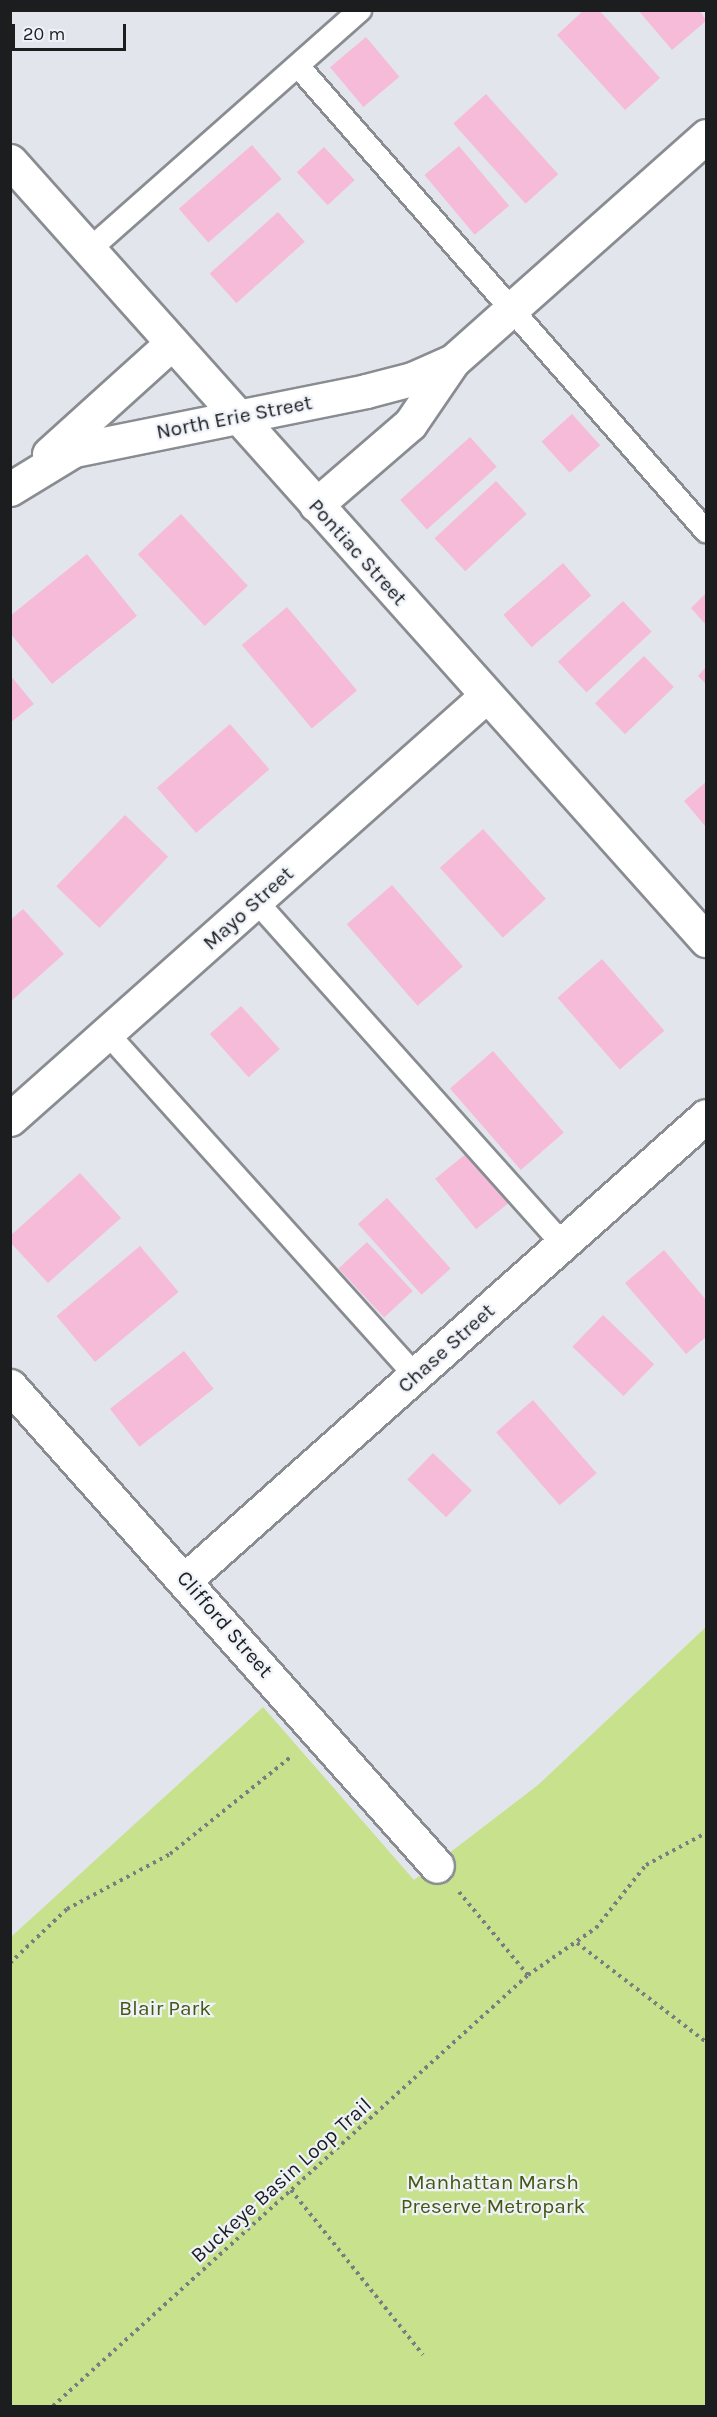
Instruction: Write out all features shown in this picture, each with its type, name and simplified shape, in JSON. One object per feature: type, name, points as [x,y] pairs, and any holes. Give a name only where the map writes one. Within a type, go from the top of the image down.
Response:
[{"type":"street","name":"North Erie Street","points":[[316,505],[410,424],[453,361],[706,136]]},
{"type":"street","name":"Pontiac Street","points":[[10,161],[706,940]]},
{"type":"street","name":"North Erie Street","points":[[14,485],[172,343]]},
{"type":"street","name":"North Erie Street","points":[[14,485],[74,450],[412,379],[453,361]]},
{"type":"street","name":"Mayo Street","points":[[10,1119],[486,696]]},
{"type":"street","name":"Chase Street","points":[[186,1580],[706,1116]]},
{"type":"street","name":"Clifford Street","points":[[10,1386],[186,1580],[437,1866]]},
{"type":"lane","points":[[90,250],[360,10]]},
{"type":"lane","points":[[298,66],[706,531]]},
{"type":"lane","points":[[256,901],[563,1244]]},
{"type":"lane","points":[[108,1033],[415,1375]]},
{"type":"path","points":[[10,1963],[67,1909],[170,1854],[320,1732]]},
{"type":"path","name":"Buckeye Basin Loop Trail","points":[[53,2406],[528,1975],[596,1928],[645,1865],[706,1833]]},
{"type":"path","points":[[437,1866],[528,1975]]},
{"type":"path","points":[[577,1943],[706,2042]]},
{"type":"path","points":[[291,2190],[423,2355]]},
{"type":"green space","name":"Manhattan Marsh Preserve Metropark","points":[[706,1627],[706,2406],[11,2406],[11,1937],[263,1707],[414,1880],[538,1785]]},
{"type":"building","points":[[584,10],[599,10],[660,78],[625,110],[557,35]]},
{"type":"building","points":[[638,10],[700,10],[706,21],[672,50]]},
{"type":"building","points":[[366,37],[399,77],[363,107],[330,67]]},
{"type":"building","points":[[486,94],[558,174],[526,204],[453,123]]},
{"type":"building","points":[[252,145],[282,179],[208,243],[179,209]]},
{"type":"building","points":[[459,146],[509,206],[475,235],[425,175]]},
{"type":"building","points":[[324,147],[355,180],[328,205],[297,172]]},
{"type":"building","points":[[278,212],[305,242],[236,303],[210,274]]},
{"type":"building","points":[[572,414],[600,445],[570,473],[542,441]]},
{"type":"building","points":[[470,437],[497,467],[427,530],[400,500]]},
{"type":"building","points":[[496,481],[527,514],[465,571],[435,538]]},
{"type":"building","points":[[181,514],[248,586],[205,626],[138,554]]},
{"type":"building","points":[[87,554],[137,616],[52,684],[10,633],[10,616]]},
{"type":"building","points":[[563,563],[591,595],[532,647],[503,615]]},
{"type":"building","points":[[706,593],[706,625],[691,608]]},
{"type":"building","points":[[623,601],[652,632],[587,692],[558,662]]},
{"type":"building","points":[[287,607],[357,690],[312,728],[242,645]]},
{"type":"building","points":[[644,656],[674,687],[625,734],[595,703]]},
{"type":"building","points":[[706,667],[706,684],[698,676]]},
{"type":"building","points":[[10,675],[34,704],[10,723]]},
{"type":"building","points":[[230,724],[269,769],[196,833],[157,788]]},
{"type":"building","points":[[706,782],[706,827],[684,801]]},
{"type":"building","points":[[125,815],[168,857],[99,928],[56,886]]},
{"type":"building","points":[[483,829],[546,899],[503,938],[440,868]]},
{"type":"building","points":[[392,885],[463,967],[418,1006],[347,924]]},
{"type":"building","points":[[23,909],[64,954],[10,1002],[10,920]]},
{"type":"building","points":[[602,959],[664,1031],[620,1069],[557,998]]},
{"type":"building","points":[[241,1006],[280,1049],[249,1077],[210,1034]]},
{"type":"building","points":[[493,1051],[564,1133],[521,1170],[450,1088]]},
{"type":"building","points":[[467,1153],[508,1204],[476,1229],[435,1179]]},
{"type":"building","points":[[80,1173],[121,1218],[48,1283],[10,1242],[10,1236]]},
{"type":"building","points":[[387,1198],[451,1269],[422,1295],[358,1224]]},
{"type":"building","points":[[367,1242],[413,1291],[384,1318],[338,1269]]},
{"type":"building","points":[[140,1246],[179,1292],[95,1362],[57,1316]]},
{"type":"building","points":[[664,1250],[706,1300],[706,1337],[686,1354],[625,1283]]},
{"type":"building","points":[[603,1315],[654,1364],[624,1396],[572,1347]]},
{"type":"building","points":[[184,1351],[214,1389],[139,1447],[110,1409]]},
{"type":"building","points":[[533,1400],[597,1473],[560,1505],[496,1432]]},
{"type":"building","points":[[433,1453],[472,1491],[446,1517],[407,1480]]},
{"type":"park label","name":"Blair Park","points":[[165,2008]]}]
